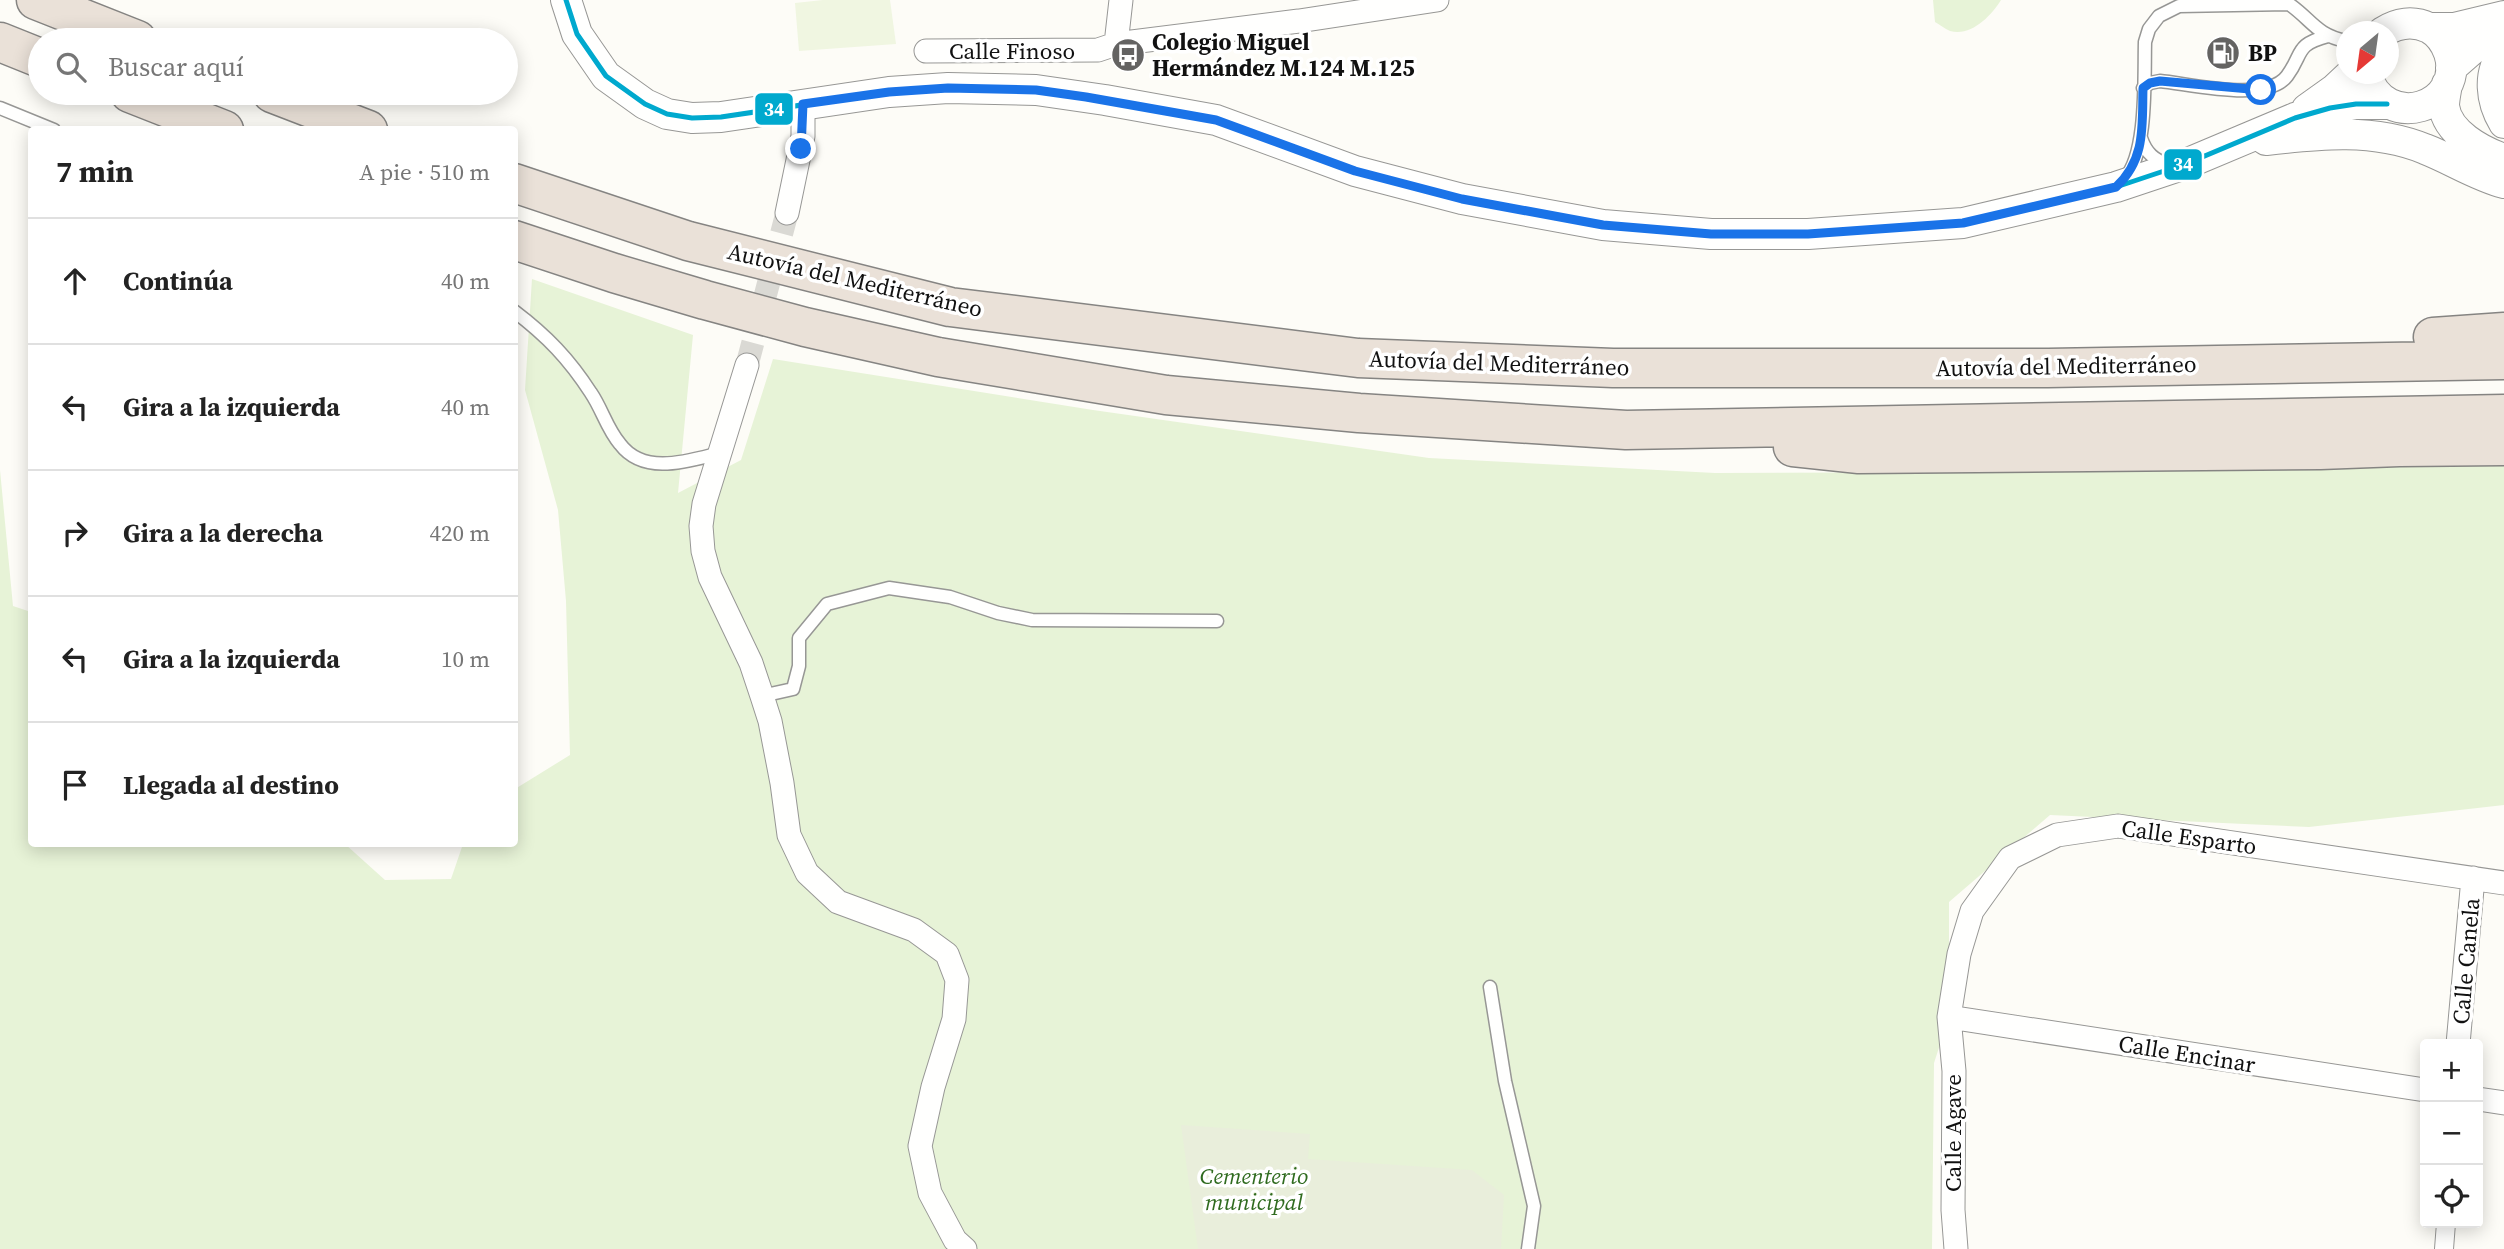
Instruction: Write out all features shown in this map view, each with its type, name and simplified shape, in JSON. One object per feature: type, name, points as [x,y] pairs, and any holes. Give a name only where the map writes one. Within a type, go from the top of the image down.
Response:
[{"type":"highway","points":[[36,0],[107,28]]},
{"type":"highway","points":[[0,42],[28,53]]},
{"type":"highway","points":[[160,105],[214,126]]},
{"type":"highway","points":[[303,105],[358,126]]},
{"type":"highway","name":"Autovía del Mediterráneo","points":[[518,184],[688,241],[950,307],[1358,358],[1613,368],[2048,368],[2504,360]]},
{"type":"highway","points":[[518,241],[614,274],[805,327],[938,357],[1166,395],[1359,413],[1626,429],[1859,454],[2504,446]]},
{"type":"highway","points":[[2048,368],[2211,343],[2396,340],[2504,332]]},
{"type":"highway","points":[[1626,429],[2504,414]]},
{"type":"street","points":[[566,0],[576,34],[606,76],[636,99],[667,114],[692,118],[721,117],[889,92],[948,88],[1036,90],[1216,120],[1355,171],[1462,199],[1603,225],[1711,234],[1808,234],[1963,223],[2116,187],[2231,147],[2295,118],[2330,108],[2356,104],[2420,107],[2441,94],[2449,76],[2466,53],[2504,29]]},
{"type":"street","points":[[1107,47],[1121,0]]},
{"type":"street","name":"Calle Finoso","points":[[926,51],[1107,47],[1299,10],[1437,0]]},
{"type":"street","points":[[2399,24],[2417,24],[2430,29],[2454,28],[2504,16]]},
{"type":"street","points":[[2430,29],[2446,45],[2449,76],[2444,105],[2448,120],[2464,137],[2504,159]]},
{"type":"street","points":[[2504,52],[2492,84],[2495,106],[2504,123]]},
{"type":"street","points":[[2295,118],[2340,84]]},
{"type":"street","points":[[2369,84],[2392,106],[2491,177]]},
{"type":"street","points":[[787,212],[803,136],[803,104]]},
{"type":"street","points":[[2231,147],[2332,134],[2378,136],[2424,148],[2491,177]]},
{"type":"street","points":[[747,365],[704,504],[701,526],[703,551],[710,577],[751,663],[762,696],[770,721],[789,835],[807,873],[838,902],[914,930],[947,954],[957,980],[954,1018],[933,1087],[920,1146],[930,1193],[955,1240],[965,1249]]},
{"type":"street","name":"Calle Esparto","points":[[1950,1017],[1959,954],[1972,911],[2010,858],[2057,835],[2118,826],[2504,883]]},
{"type":"street","name":"Calle Canela","points":[[2458,1039],[2473,878]]},
{"type":"street","name":"Calle Encinar","points":[[1950,1017],[2420,1089]]},
{"type":"street","name":"Calle Agave","points":[[1950,1017],[1954,1071],[1953,1210],[1956,1249]]},
{"type":"street","points":[[2483,1100],[2504,1103]]},
{"type":"street","points":[[2444,1249],[2446,1228]]},
{"type":"lane","points":[[2116,187],[2133,168],[2141,138],[2145,42],[2149,29],[2160,16],[2179,6],[2290,4],[2311,26],[2336,38]]},
{"type":"lane","points":[[2143,88],[2160,81],[2261,90],[2278,85],[2287,76],[2301,48],[2310,41],[2328,36]]},
{"type":"lane","points":[[0,108],[44,126]]},
{"type":"lane","points":[[2141,138],[2145,150],[2154,158],[2175,167]]},
{"type":"lane","points":[[518,315],[546,336],[560,351],[593,396],[621,447],[632,455],[663,464],[681,464],[720,453]]},
{"type":"lane","points":[[762,696],[793,689],[799,666],[799,638],[827,604],[889,588],[950,597],[998,613],[1032,620],[1217,621]]},
{"type":"lane","points":[[1490,987],[1505,1081],[1534,1206],[1528,1249]]},
{"type":"green space","points":[[823,0],[890,0],[896,44],[799,51],[795,3]]},
{"type":"green space","points":[[1933,0],[2001,0],[1980,24],[1958,32],[1950,31],[1935,22]]},
{"type":"green space","points":[[532,279],[693,335],[678,493],[741,460],[773,359],[1093,410],[1429,458],[1715,473],[2020,472],[2504,463],[2504,805],[2309,827],[2050,815],[1949,902],[1949,1017],[1934,1063],[1932,1249],[0,1249],[0,470],[13,606],[28,611],[28,847],[348,847],[385,880],[451,879],[462,847],[518,847],[518,787],[570,755],[566,601],[558,510],[525,390]]},
{"type":"green space","name":"Cementerio municipal","points":[[1181,1125],[1310,1134],[1308,1159],[1472,1170],[1504,1195],[1501,1249],[1198,1249]]},
{"type":"tunnel","points":[[747,365],[787,213]]},
{"type":"transit line","name":"34","points":[[566,0],[577,34],[606,76],[645,104],[667,114],[692,118],[721,117],[889,92],[948,88],[1036,90],[1216,120],[1355,171],[1462,199],[1603,225],[1711,234],[1808,234],[1963,223],[2116,187],[2188,163],[2295,118],[2330,108],[2356,104],[2387,104]]},
{"type":"place","name":"BP","points":[[2223,53]]},
{"type":"place","name":"Colegio Miguel Hermández M.124 M.125","points":[[1128,55]]},
{"type":"route","points":[[801,149],[803,104],[889,92],[948,88],[1036,90],[1216,120],[1355,171],[1462,199],[1603,225],[1711,234],[1808,234],[1963,223],[2116,187],[2133,168],[2141,138],[2143,88],[2150,83],[2160,81],[2261,90]]}]
